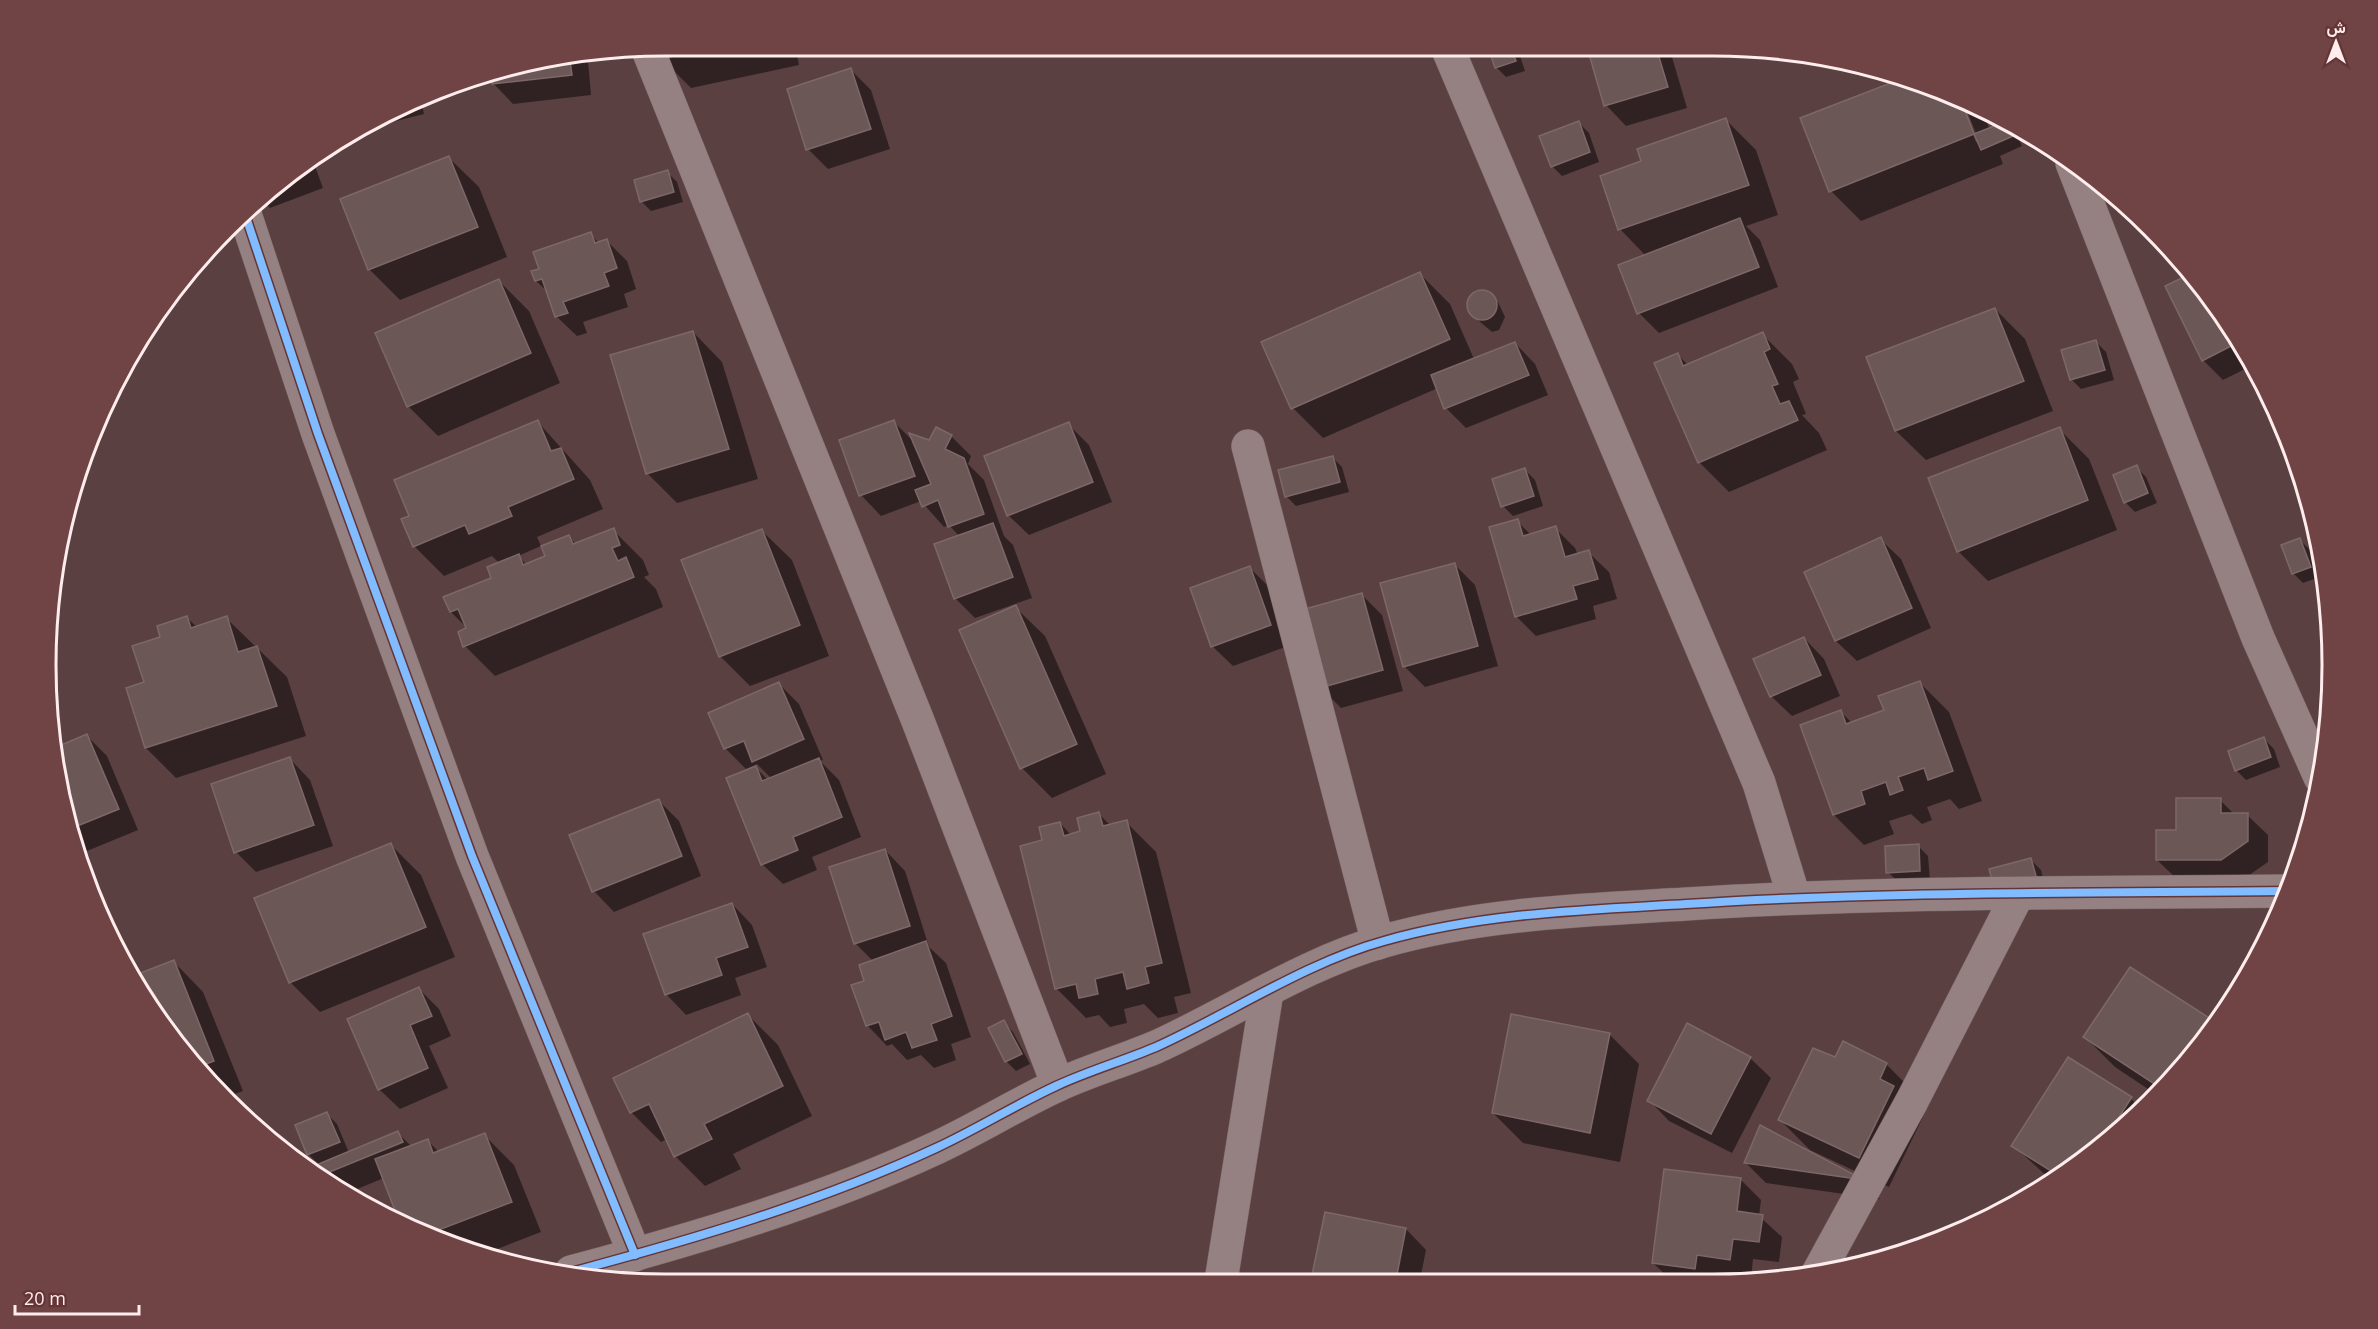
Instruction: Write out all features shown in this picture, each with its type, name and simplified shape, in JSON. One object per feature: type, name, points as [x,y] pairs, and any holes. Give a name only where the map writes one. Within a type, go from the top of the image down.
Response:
[{"type":"street","points":[[651,56],[918,721],[1058,1085]]},
{"type":"street","points":[[1451,56],[1759,783],[1794,897]]},
{"type":"street","points":[[2077,176],[2258,638],[2314,764]]},
{"type":"street","points":[[247,221],[318,434],[472,856],[635,1255]]},
{"type":"street","points":[[1248,446],[1378,943]]},
{"type":"street","points":[[586,1268],[735,1225],[896,1164],[935,1148],[1058,1085],[1157,1046],[1267,992],[1378,943],[1423,931],[1488,920],[1603,909],[1794,897],[2279,891]]},
{"type":"street","points":[[1823,1263],[1912,1101],[2018,894]]},
{"type":"street","points":[[1222,1274],[1267,992]]},
{"type":"building","points":[[1491,56],[1514,56],[1516,61],[1495,68]]},
{"type":"building","points":[[1590,56],[1659,56],[1668,87],[1604,106]]},
{"type":"building","points":[[570,63],[572,75],[492,84],[491,81],[507,76]]},
{"type":"building","points":[[851,68],[871,129],[806,150],[787,89]]},
{"type":"building","points":[[1892,83],[1965,110],[1974,134],[1829,192],[1800,118]]},
{"type":"building","points":[[1726,118],[1749,185],[1618,230],[1600,176],[1641,161],[1637,149]]},
{"type":"building","points":[[1579,121],[1590,152],[1551,167],[1539,136]]},
{"type":"building","points":[[1996,125],[2013,136],[1981,150],[1974,134]]},
{"type":"building","points":[[449,156],[478,227],[368,270],[340,199]]},
{"type":"building","points":[[668,170],[674,192],[640,202],[634,180]]},
{"type":"building","points":[[1740,218],[1759,267],[1637,314],[1618,265]]},
{"type":"building","points":[[591,232],[595,243],[607,239],[617,268],[604,273],[609,286],[563,302],[568,313],[555,317],[542,279],[535,281],[531,271],[539,269],[533,252]]},
{"type":"building","points":[[1420,272],[1450,339],[1291,409],[1261,342]]},
{"type":"building","points":[[2183,277],[2232,346],[2202,361],[2165,286]]},
{"type":"building","points":[[499,279],[531,353],[407,407],[375,333]]},
{"type":"building","points":[[1482,290],[1493,294],[1497,305],[1493,316],[1482,320],[1471,316],[1467,305],[1471,294]]},
{"type":"building","points":[[1995,308],[2024,381],[1895,431],[1866,357]]},
{"type":"building","points":[[693,331],[729,449],[646,474],[610,355]]},
{"type":"building","points":[[1763,332],[1770,349],[1764,352],[1778,384],[1772,386],[1780,404],[1789,401],[1798,420],[1698,463],[1654,363],[1678,353],[1683,366]]},
{"type":"building","points":[[2096,340],[2105,370],[2070,380],[2061,350]]},
{"type":"building","points":[[1515,342],[1529,375],[1444,409],[1431,375]]},
{"type":"building","points":[[538,420],[551,451],[561,448],[574,479],[508,507],[512,516],[469,534],[465,525],[413,547],[401,519],[409,516],[394,480]]},
{"type":"building","points":[[894,420],[915,476],[859,496],[839,440]]},
{"type":"building","points":[[1069,422],[1093,482],[1007,516],[984,456]]},
{"type":"building","points":[[936,427],[952,435],[945,449],[964,458],[984,514],[948,527],[938,500],[922,507],[915,490],[931,484],[909,433],[929,440]]},
{"type":"building","points":[[2060,427],[2088,500],[1957,552],[1928,478]]},
{"type":"building","points":[[1333,456],[1340,482],[1285,497],[1278,470]]},
{"type":"building","points":[[2137,465],[2148,493],[2124,503],[2113,475]]},
{"type":"building","points":[[1525,468],[1534,496],[1501,507],[1492,479]]},
{"type":"building","points":[[1518,519],[1523,536],[1556,526],[1565,557],[1589,550],[1598,579],[1573,586],[1577,599],[1515,617],[1489,527]]},
{"type":"building","points":[[993,523],[1013,577],[954,599],[934,544]]},
{"type":"building","points":[[614,528],[620,545],[612,548],[618,561],[626,557],[634,577],[463,647],[458,632],[466,628],[458,609],[450,612],[443,597],[491,578],[487,567],[519,554],[523,565],[545,556],[541,546],[569,535],[573,544]]},
{"type":"building","points":[[762,529],[800,625],[719,657],[681,560]]},
{"type":"building","points":[[1881,537],[1912,608],[1835,641],[1804,572]]},
{"type":"building","points":[[2300,538],[2311,567],[2292,574],[2281,545]]},
{"type":"building","points":[[1455,563],[1478,646],[1403,667],[1380,583]]},
{"type":"building","points":[[1250,566],[1271,625],[1211,647],[1190,588]]},
{"type":"building","points":[[1362,593],[1383,670],[1320,688],[1298,611]]},
{"type":"building","points":[[1016,605],[1077,744],[1020,769],[959,630]]},
{"type":"building","points":[[187,616],[191,628],[227,616],[238,652],[257,646],[277,706],[145,748],[126,688],[144,682],[132,646],[160,637],[157,626]]},
{"type":"building","points":[[1804,637],[1821,675],[1770,697],[1753,659]]},
{"type":"building","points":[[1920,681],[1953,771],[1928,780],[1924,768],[1898,777],[1903,790],[1890,795],[1886,782],[1861,791],[1865,804],[1833,815],[1800,725],[1841,710],[1846,724],[1884,710],[1878,696]]},
{"type":"building","points":[[779,682],[804,739],[752,762],[744,741],[724,749],[708,713]]},
{"type":"building","points":[[87,734],[119,809],[77,826],[61,745]]},
{"type":"building","points":[[2264,737],[2271,757],[2235,771],[2228,751]]},
{"type":"building","points":[[290,757],[314,825],[234,853],[211,784]]},
{"type":"building","points":[[819,758],[842,817],[793,837],[798,850],[761,865],[726,778],[756,766],[762,781]]},
{"type":"building","points":[[2176,798],[2221,798],[2221,813],[2248,813],[2248,841],[2221,860],[2156,860],[2156,830],[2176,830]]},
{"type":"building","points":[[659,799],[682,856],[592,892],[569,835]]},
{"type":"building","points":[[1099,812],[1103,826],[1127,820],[1162,963],[1145,967],[1149,983],[1127,989],[1123,972],[1095,979],[1098,994],[1079,998],[1076,984],[1055,989],[1020,846],[1042,840],[1039,827],[1060,822],[1064,836],[1080,831],[1077,818]]},
{"type":"building","points":[[391,843],[426,927],[289,983],[254,898]]},
{"type":"building","points":[[1919,844],[1920,871],[1886,873],[1885,846]]},
{"type":"building","points":[[885,849],[910,926],[854,944],[829,867]]},
{"type":"building","points":[[2031,858],[2038,883],[1996,894],[1989,869]]},
{"type":"building","points":[[732,903],[748,947],[716,958],[722,975],[665,995],[643,934]]},
{"type":"building","points":[[926,941],[952,1016],[931,1024],[937,1040],[912,1048],[906,1032],[885,1040],[879,1022],[866,1026],[851,985],[864,981],[859,965]]},
{"type":"building","points":[[174,960],[214,1061],[205,1064],[181,1035],[140,973]]},
{"type":"building","points":[[2130,967],[2209,1018],[2154,1084],[2083,1037]]},
{"type":"building","points":[[419,987],[432,1016],[410,1025],[428,1068],[378,1090],[347,1019]]},
{"type":"building","points":[[748,1013],[783,1086],[704,1124],[712,1139],[674,1157],[649,1104],[630,1113],[613,1078]]},
{"type":"building","points":[[1511,1014],[1610,1033],[1590,1133],[1492,1113]]},
{"type":"building","points":[[1004,1020],[1022,1054],[1005,1062],[988,1028]]},
{"type":"building","points":[[1687,1023],[1751,1057],[1711,1134],[1647,1101]]},
{"type":"building","points":[[1843,1041],[1887,1063],[1880,1079],[1894,1086],[1859,1158],[1778,1120],[1813,1048],[1835,1057]]},
{"type":"building","points":[[2068,1057],[2132,1097],[2115,1122],[2052,1171],[2011,1146]]},
{"type":"building","points":[[327,1112],[340,1142],[307,1155],[295,1125]]},
{"type":"building","points":[[1760,1125],[1864,1180],[1744,1163]]},
{"type":"building","points":[[398,1131],[403,1142],[328,1173],[317,1165]]},
{"type":"building","points":[[485,1133],[512,1202],[439,1230],[395,1211],[375,1159],[428,1139],[433,1153]]},
{"type":"building","points":[[1664,1169],[1741,1178],[1737,1211],[1763,1215],[1759,1242],[1733,1239],[1730,1260],[1697,1255],[1695,1269],[1652,1263]]},
{"type":"building","points":[[1325,1212],[1406,1228],[1397,1274],[1312,1274]]},
{"type":"cycle path","points":[[247,221],[318,434],[472,856],[635,1255]]},
{"type":"cycle path","points":[[585,1268],[710,1233],[847,1186],[936,1148],[1056,1086],[1184,1034],[1326,962],[1355,950],[1421,932],[1458,924],[1534,914],[1761,900],[1987,893],[2279,891]]}]
